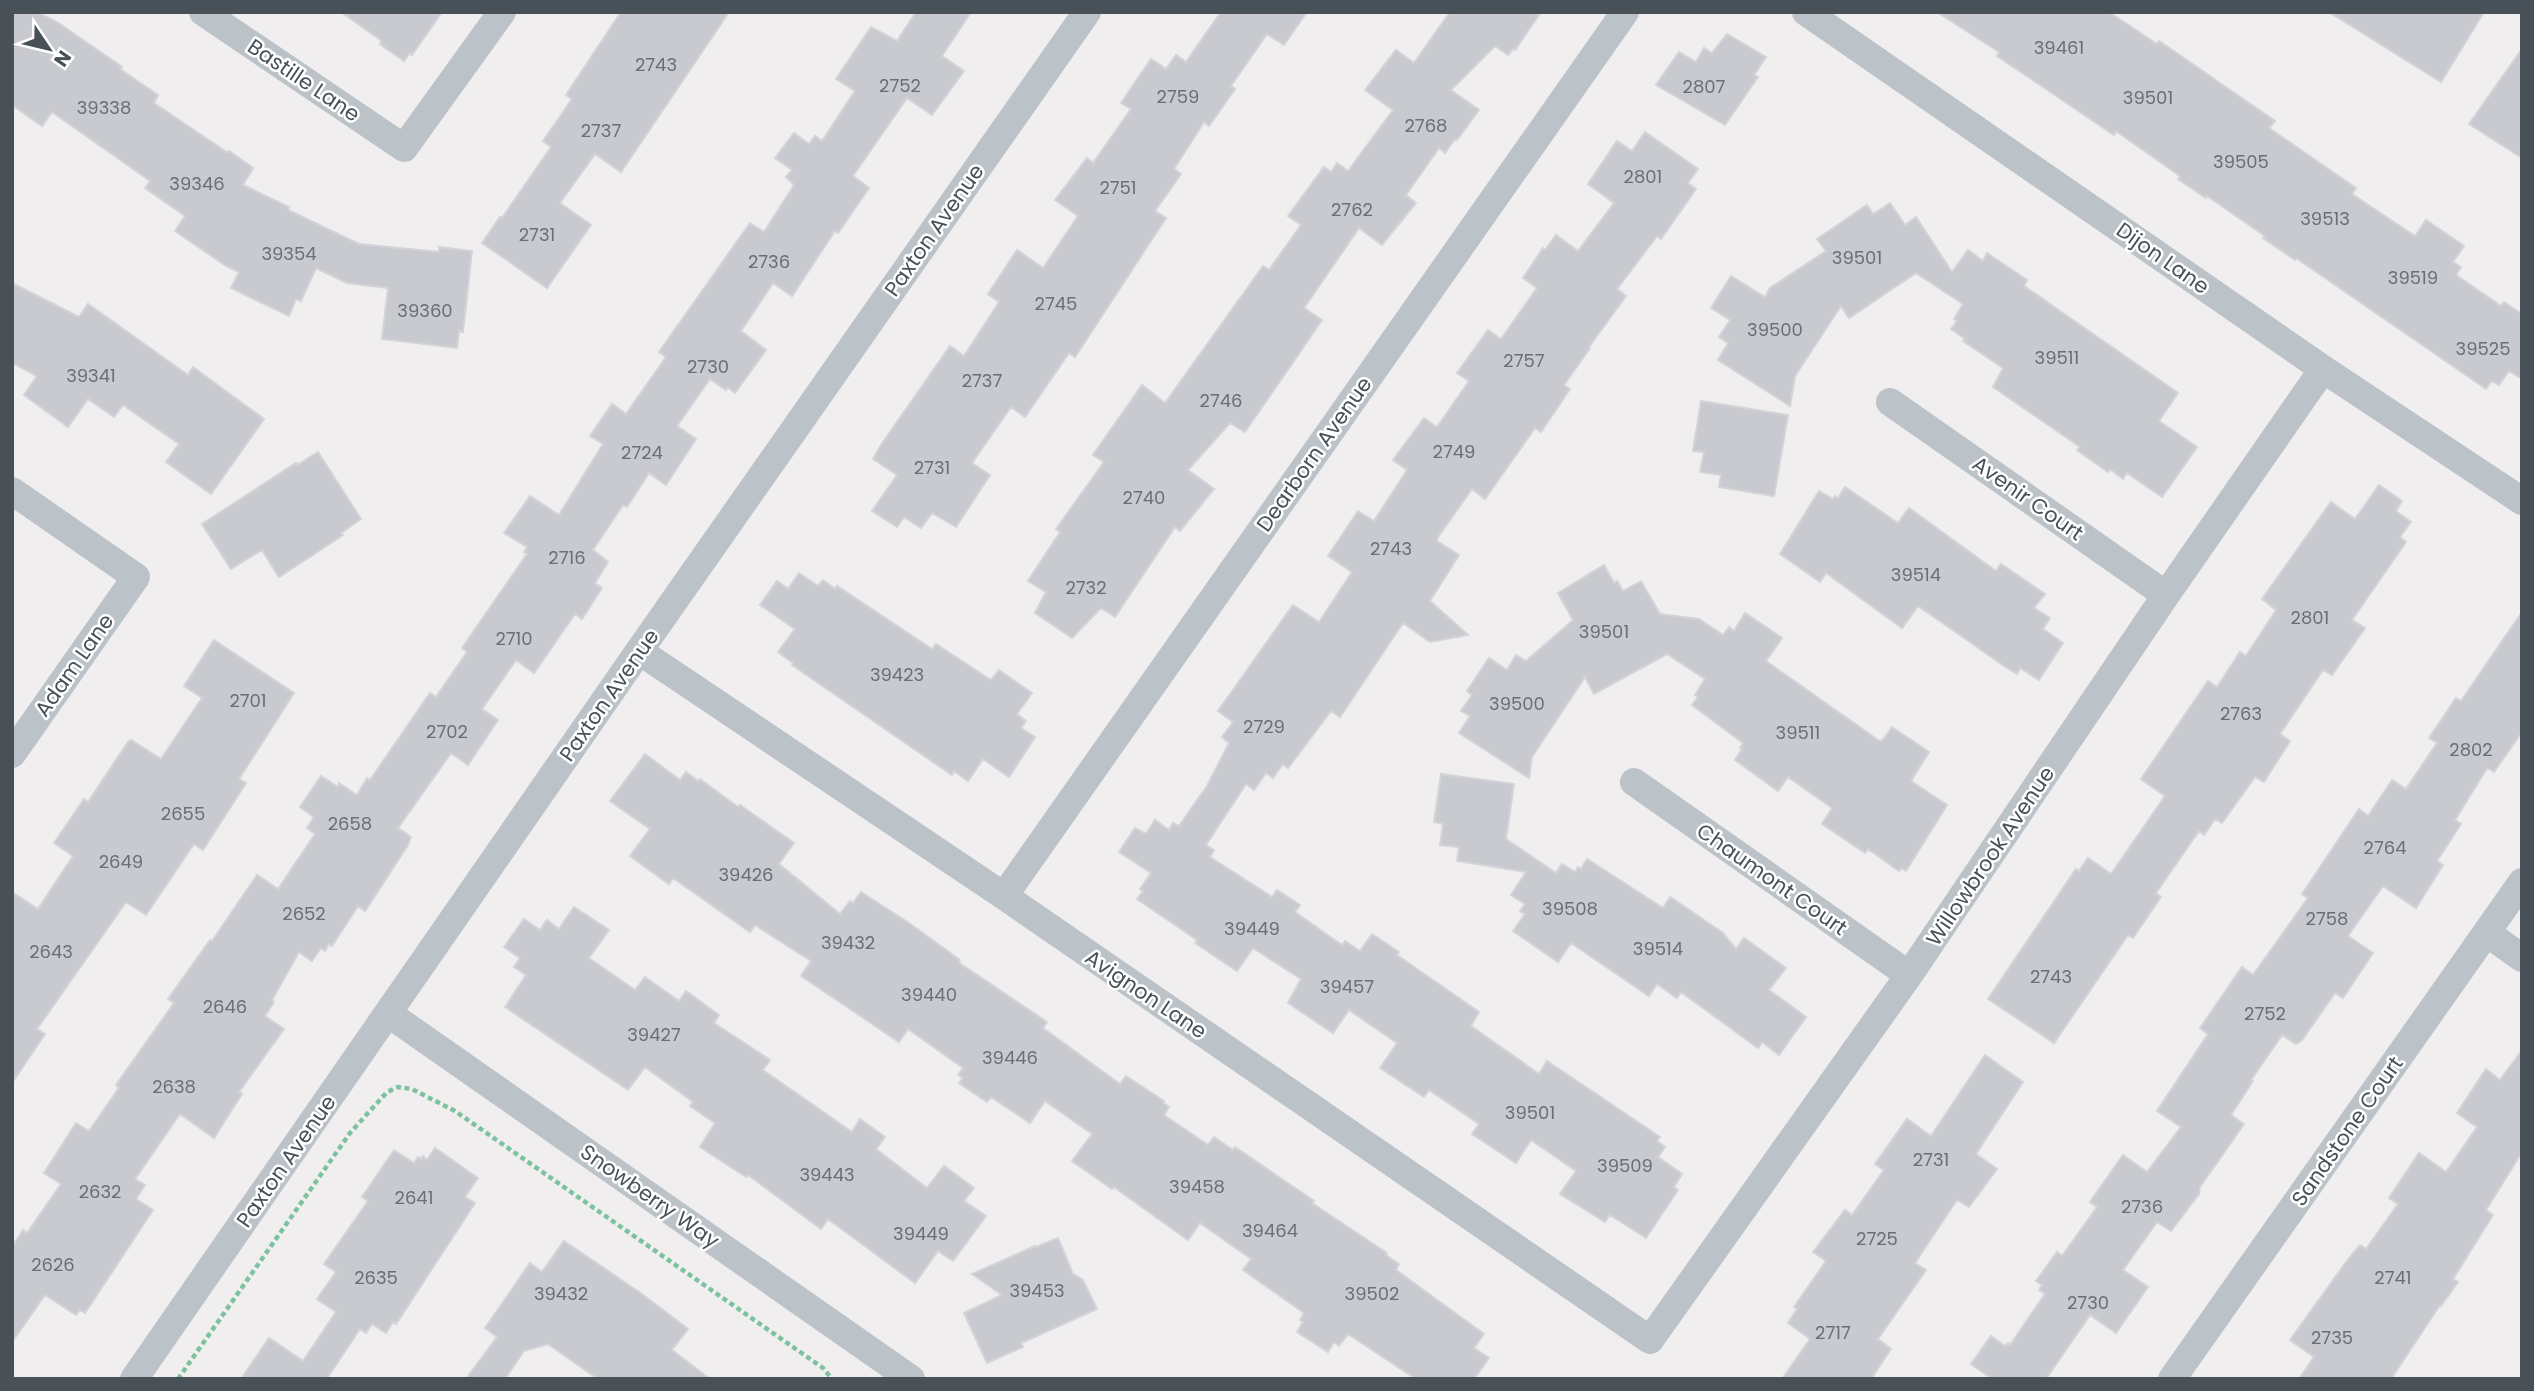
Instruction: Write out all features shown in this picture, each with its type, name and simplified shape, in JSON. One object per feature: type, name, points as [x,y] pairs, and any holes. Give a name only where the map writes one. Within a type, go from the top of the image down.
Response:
[{"type":"street","name":"Bastille Lane","points":[[203,12],[404,148],[502,12]]},
{"type":"street","name":"Paxton Avenue","points":[[134,1379],[1087,12]]},
{"type":"street","name":"Dearborn Avenue","points":[[1004,896],[1625,12]]},
{"type":"street","name":"Dijon Lane","points":[[1806,12],[2323,369],[2522,501]]},
{"type":"street","name":"Willowbrook Avenue","points":[[1650,1340],[1909,975],[2166,595],[2323,369]]},
{"type":"street","name":"Avenir Court","points":[[1891,402],[2166,595]]},
{"type":"street","name":"Adam Lane","points":[[12,491],[136,577],[12,754]]},
{"type":"street","name":"Avignon Lane","points":[[639,651],[1004,896],[1650,1340]]},
{"type":"street","name":"Chaumont Court","points":[[1634,782],[1909,975]]},
{"type":"street","name":"Sandstone Court","points":[[2172,1379],[2522,882]]},
{"type":"street","points":[[2487,933],[2522,958]]},
{"type":"street","name":"Snowberry Way","points":[[389,1014],[911,1379]]},
{"type":"path","points":[[178,1379],[350,1133],[387,1092],[398,1087],[424,1094],[455,1111],[823,1368],[832,1379]]},
{"type":"building","points":[[12,12],[37,12],[57,22],[122,67],[120,69],[158,95],[154,103],[253,168],[243,185],[289,207],[288,210],[359,244],[439,252],[439,247],[472,251],[463,332],[459,331],[457,348],[382,339],[388,288],[347,283],[316,268],[301,301],[296,299],[289,316],[231,288],[239,272],[175,231],[185,216],[145,188],[150,181],[52,112],[42,126],[12,105]]},
{"type":"building","points":[[341,12],[442,12],[412,55],[410,53],[404,61],[380,44],[382,41]]},
{"type":"building","points":[[621,12],[729,12],[621,172],[595,154],[560,203],[591,225],[547,288],[482,243],[551,147],[543,141],[572,99],[566,95]]},
{"type":"building","points":[[916,12],[971,12],[942,56],[964,71],[932,115],[907,98],[853,176],[869,188],[838,233],[835,231],[792,296],[773,283],[741,331],[766,350],[735,393],[710,379],[677,426],[696,439],[666,485],[649,473],[627,507],[623,505],[593,550],[608,562],[595,583],[602,588],[582,619],[575,614],[534,673],[516,660],[482,709],[498,720],[468,765],[451,753],[398,828],[411,837],[408,845],[365,911],[358,906],[332,946],[329,944],[325,951],[321,948],[312,961],[299,952],[265,1016],[284,1029],[239,1092],[242,1094],[214,1138],[180,1114],[135,1179],[145,1185],[136,1199],[153,1210],[85,1313],[80,1310],[76,1315],[45,1295],[12,1342],[12,1247],[23,1230],[27,1233],[61,1184],[44,1173],[76,1123],[89,1131],[119,1088],[116,1085],[174,1003],[168,999],[257,875],[278,889],[315,834],[307,828],[314,817],[300,807],[321,776],[338,787],[339,783],[357,795],[430,693],[436,697],[467,652],[462,648],[527,554],[524,552],[527,547],[504,533],[530,496],[559,515],[603,444],[590,436],[612,404],[626,414],[666,357],[659,352],[750,223],[764,232],[794,185],[786,177],[792,170],[775,158],[794,133],[809,144],[815,136],[822,141],[855,91],[836,79],[871,27],[897,41]]},
{"type":"building","points":[[1221,12],[1307,12],[1284,45],[1267,34],[1231,86],[1235,89],[1209,126],[1204,122],[1174,169],[1181,174],[1155,211],[1166,218],[1075,357],[1069,353],[1025,417],[1011,407],[972,463],[990,475],[956,527],[932,513],[921,528],[904,517],[897,527],[872,511],[897,475],[873,459],[950,346],[964,356],[999,302],[988,294],[1017,250],[1043,268],[1078,216],[1055,200],[1087,158],[1093,163],[1131,109],[1121,103],[1151,59],[1166,69],[1176,55],[1186,62]]},
{"type":"building","points":[[1450,12],[1541,12],[1515,50],[1508,55],[1495,46],[1451,90],[1479,110],[1445,153],[1439,148],[1406,195],[1416,203],[1382,245],[1359,228],[1304,308],[1322,320],[1245,432],[1230,423],[1188,470],[1214,489],[1180,531],[1175,527],[1115,617],[1101,608],[1072,638],[1035,613],[1046,592],[1028,581],[1060,532],[1056,529],[1104,462],[1093,455],[1142,385],[1165,403],[1263,266],[1269,270],[1301,225],[1288,216],[1324,167],[1331,172],[1337,163],[1348,171],[1393,110],[1365,90],[1396,50],[1414,63]]},
{"type":"building","points":[[1937,12],[2109,12],[2157,44],[2159,41],[2275,121],[2269,128],[2356,188],[2352,194],[2415,236],[2426,220],[2464,246],[2453,262],[2461,267],[2456,275],[2501,306],[2504,302],[2522,314],[2522,379],[2509,371],[2499,385],[2492,381],[2486,389],[2263,238],[2265,236],[2207,196],[2206,198],[2178,179],[2180,177],[2177,174],[2116,131],[2114,135],[1997,56],[1999,52]]},
{"type":"building","points":[[2329,12],[2484,12],[2441,82]]},
{"type":"building","points":[[1727,34],[1766,57],[1754,75],[1758,77],[1725,125],[1656,85],[1679,52],[1696,62],[1704,48],[1712,53]]},
{"type":"building","points":[[2522,49],[2522,158],[2469,124]]},
{"type":"building","points":[[1645,132],[1698,169],[1688,183],[1696,189],[1661,239],[1657,236],[1617,289],[1626,296],[1564,385],[1570,389],[1541,432],[1535,428],[1485,499],[1472,489],[1438,537],[1437,541],[1459,555],[1430,601],[1468,635],[1430,642],[1403,623],[1340,717],[1331,711],[1288,768],[1283,764],[1273,778],[1266,773],[1254,790],[1246,784],[1206,845],[1214,850],[1210,857],[1272,897],[1277,890],[1300,905],[1295,912],[1342,945],[1345,941],[1360,951],[1372,934],[1399,952],[1397,955],[1479,1012],[1471,1026],[1539,1074],[1547,1061],[1660,1137],[1657,1141],[1665,1147],[1658,1157],[1682,1174],[1674,1187],[1678,1190],[1646,1238],[1610,1215],[1605,1222],[1560,1194],[1576,1171],[1531,1140],[1516,1163],[1472,1134],[1479,1124],[1429,1090],[1424,1097],[1380,1068],[1397,1043],[1349,1010],[1333,1033],[1288,1003],[1301,979],[1253,948],[1237,971],[1195,943],[1197,940],[1137,899],[1151,873],[1119,852],[1135,828],[1146,834],[1155,820],[1169,830],[1173,823],[1179,826],[1207,786],[1229,743],[1222,737],[1233,722],[1218,711],[1293,605],[1319,622],[1352,572],[1328,556],[1358,511],[1374,521],[1407,470],[1393,460],[1424,418],[1437,427],[1469,381],[1457,373],[1488,330],[1501,339],[1537,288],[1523,278],[1543,248],[1545,250],[1556,235],[1578,251],[1614,203],[1588,184],[1617,141],[1632,151]]},
{"type":"building","points":[[1890,203],[1905,225],[1916,217],[1952,272],[1968,250],[1983,261],[1987,253],[2027,280],[2024,286],[2178,393],[2159,421],[2197,447],[2162,497],[2127,473],[2123,479],[2110,469],[2108,472],[2077,450],[2080,447],[1993,387],[2003,368],[1963,341],[1965,339],[1951,329],[1963,304],[1916,273],[1849,318],[1841,306],[1795,376],[1790,406],[1718,360],[1728,343],[1719,337],[1730,320],[1711,308],[1731,276],[1765,297],[1770,288],[1826,251],[1817,239],[1867,205],[1873,214]]},
{"type":"building","points":[[12,283],[79,317],[88,304],[188,375],[193,367],[264,419],[211,494],[166,462],[179,444],[123,405],[114,417],[88,399],[68,427],[24,395],[37,376],[12,363]]},
{"type":"building","points":[[1701,401],[1788,415],[1774,496],[1719,487],[1721,475],[1700,472],[1704,452],[1693,451]]},
{"type":"building","points":[[318,452],[361,519],[341,533],[343,535],[279,577],[262,550],[231,569],[202,524],[296,463],[297,465]]},
{"type":"building","points":[[2379,485],[2402,501],[2396,511],[2411,522],[2400,537],[2406,542],[2352,620],[2365,628],[2332,675],[2323,670],[2280,734],[2290,741],[2264,782],[2255,777],[2222,823],[2215,819],[2204,835],[2199,831],[2156,893],[2161,897],[2133,938],[2128,935],[2054,1043],[1988,999],[2076,869],[2079,871],[2088,858],[2111,874],[2165,796],[2141,779],[2208,681],[2217,687],[2240,652],[2246,656],[2276,610],[2262,599],[2331,502],[2355,519]]},
{"type":"building","points":[[1845,487],[1898,523],[1909,508],[1996,571],[2001,564],[2045,594],[2034,608],[2050,618],[2043,629],[2063,643],[2039,680],[2020,668],[2017,674],[2007,668],[1918,606],[1902,628],[1826,573],[1820,582],[1780,554],[1819,491],[1833,499],[1835,496],[1838,498]]},
{"type":"building","points":[[1604,565],[1614,583],[1617,581],[1623,591],[1641,581],[1660,614],[1699,619],[1723,635],[1729,627],[1734,631],[1745,613],[1782,638],[1766,661],[1878,740],[1882,741],[1892,727],[1929,752],[1911,781],[1947,805],[1906,871],[1901,868],[1899,871],[1868,849],[1865,853],[1822,824],[1832,808],[1788,777],[1778,791],[1735,760],[1743,743],[1692,705],[1705,679],[1667,654],[1594,694],[1585,677],[1532,757],[1529,778],[1459,733],[1470,716],[1461,711],[1472,695],[1467,691],[1489,658],[1507,670],[1516,655],[1526,661],[1573,620],[1558,593]]},
{"type":"building","points":[[799,573],[818,586],[823,580],[835,589],[837,586],[932,649],[936,644],[991,680],[999,670],[1032,693],[1017,714],[1026,721],[1021,728],[1035,737],[1009,777],[983,759],[968,781],[954,771],[952,775],[792,665],[793,663],[778,652],[795,629],[760,605],[777,581],[788,589]]},
{"type":"building","points":[[2522,612],[2522,732],[2494,772],[2487,768],[2455,820],[2461,824],[2437,861],[2443,865],[2416,908],[2383,886],[2348,936],[2373,953],[2343,998],[2335,993],[2302,1040],[2296,1044],[2282,1035],[2231,1115],[2244,1124],[2200,1187],[2199,1194],[2171,1231],[2157,1222],[2123,1270],[2148,1287],[2116,1333],[2090,1315],[2046,1379],[1992,1379],[1971,1364],[1991,1336],[2005,1346],[2008,1343],[2010,1345],[2045,1294],[2039,1290],[2042,1285],[2036,1281],[2057,1252],[2062,1256],[2097,1207],[2090,1202],[2123,1155],[2147,1172],[2181,1127],[2157,1111],[2208,1034],[2200,1028],[2242,967],[2253,975],[2308,898],[2302,894],[2359,809],[2368,816],[2392,780],[2406,789],[2437,743],[2429,738],[2456,698],[2461,701]]},
{"type":"building","points":[[214,640],[294,693],[239,779],[246,783],[203,850],[194,844],[146,915],[126,902],[37,1029],[45,1034],[12,1083],[12,892],[38,909],[73,856],[54,843],[84,799],[88,802],[128,742],[131,740],[161,759],[202,698],[184,686]]},
{"type":"building","points":[[645,754],[680,780],[686,772],[698,781],[700,779],[794,843],[779,864],[840,914],[861,892],[1047,1022],[1043,1028],[1120,1084],[1126,1076],[1164,1101],[1169,1107],[1164,1115],[1208,1145],[1214,1137],[1233,1150],[1235,1147],[1387,1253],[1386,1255],[1399,1264],[1396,1270],[1484,1334],[1474,1348],[1489,1358],[1474,1379],[1416,1379],[1348,1334],[1339,1346],[1334,1342],[1328,1352],[1297,1332],[1303,1322],[1300,1320],[1304,1313],[1243,1270],[1251,1259],[1200,1223],[1188,1240],[1114,1187],[1112,1189],[1072,1161],[1092,1134],[1045,1101],[1030,1123],[991,1097],[987,1102],[959,1083],[963,1078],[958,1075],[963,1068],[908,1029],[899,1042],[801,976],[811,961],[755,925],[750,932],[673,878],[669,884],[630,856],[650,829],[610,801]]},
{"type":"building","points":[[1441,774],[1514,784],[1506,839],[1556,873],[1562,864],[1575,872],[1578,867],[1581,869],[1587,859],[1663,908],[1670,897],[1723,933],[1736,949],[1744,938],[1786,968],[1769,990],[1806,1017],[1779,1055],[1762,1042],[1758,1048],[1681,992],[1677,998],[1657,984],[1649,996],[1571,943],[1558,962],[1513,931],[1525,914],[1520,911],[1525,904],[1511,895],[1526,872],[1457,861],[1459,847],[1440,845],[1443,824],[1434,822]]},
{"type":"building","points":[[574,907],[609,930],[589,958],[635,990],[645,977],[679,1001],[686,991],[719,1015],[714,1023],[770,1060],[763,1070],[852,1132],[860,1119],[885,1137],[876,1149],[927,1188],[944,1166],[974,1188],[964,1201],[986,1216],[953,1261],[938,1251],[915,1283],[828,1219],[821,1229],[748,1175],[746,1177],[700,1147],[715,1123],[690,1106],[693,1102],[645,1067],[628,1090],[505,1007],[526,975],[514,967],[520,958],[504,947],[524,919],[540,930],[547,920],[559,929]]},
{"type":"building","points":[[2522,1050],[2522,1152],[2486,1210],[2493,1215],[2453,1279],[2458,1282],[2391,1379],[2299,1379],[2314,1357],[2290,1340],[2349,1258],[2360,1245],[2366,1249],[2398,1204],[2389,1198],[2419,1153],[2446,1172],[2477,1127],[2457,1113],[2486,1069],[2500,1080]]},
{"type":"building","points":[[1985,1055],[2023,1082],[1976,1154],[1997,1169],[1969,1207],[1957,1200],[1915,1263],[1926,1270],[1878,1339],[1891,1349],[1871,1379],[1782,1379],[1810,1339],[1788,1323],[1797,1309],[1794,1307],[1826,1261],[1813,1252],[1845,1210],[1852,1215],[1884,1170],[1875,1164],[1907,1119],[1931,1136]]},
{"type":"building","points":[[435,1148],[478,1178],[465,1197],[475,1203],[396,1324],[393,1322],[386,1333],[372,1324],[366,1333],[360,1329],[328,1377],[330,1379],[241,1379],[269,1338],[303,1361],[336,1312],[317,1299],[336,1272],[324,1264],[368,1201],[362,1197],[394,1150],[414,1163],[418,1157],[421,1159],[423,1156],[427,1160]]},
{"type":"building","points":[[1058,1238],[1073,1274],[1083,1280],[1097,1309],[1021,1343],[1023,1347],[987,1363],[964,1313],[1002,1295],[972,1274]]},
{"type":"building","points":[[564,1241],[688,1329],[672,1350],[710,1379],[598,1379],[548,1344],[524,1351],[505,1379],[466,1379],[497,1337],[485,1328],[530,1263],[542,1272]]}]
